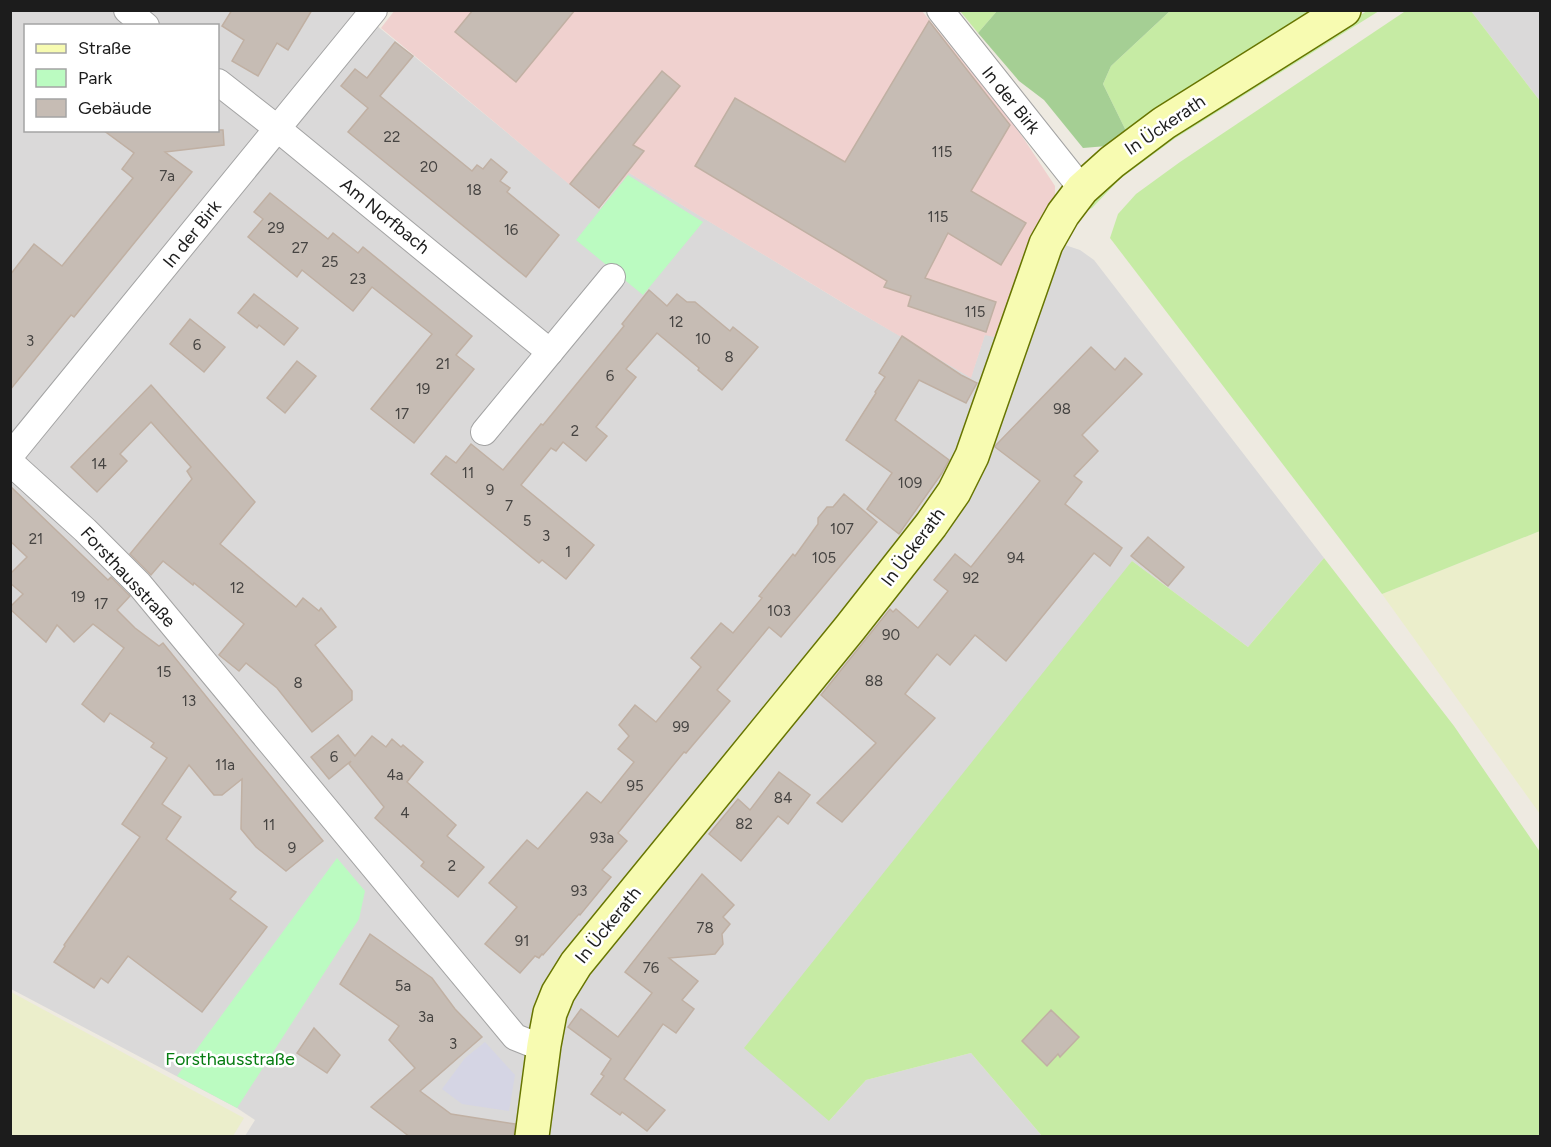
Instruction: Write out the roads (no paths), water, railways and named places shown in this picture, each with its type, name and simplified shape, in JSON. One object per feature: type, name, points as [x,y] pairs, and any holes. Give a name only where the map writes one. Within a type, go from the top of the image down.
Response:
[{"type":"main road","name":"In Ückerath","points":[[532,1137],[547,1024],[553,1003],[563,983],[576,964],[850,628],[954,492],[972,456],[1046,244],[1063,214],[1082,189],[1112,162],[1164,123],[1344,10]]},
{"type":"street","points":[[127,10],[144,24]]},
{"type":"street","name":"In der Birk","points":[[10,456],[374,10]]},
{"type":"street","name":"In der Birk","points":[[940,10],[1082,189]]},
{"type":"street","name":"Am Norfbach","points":[[219,83],[550,351]]},
{"type":"street","points":[[484,432],[612,277]]},
{"type":"street","name":"Forsthausstraße","points":[[10,462],[85,530],[139,585],[515,1037],[544,1046]]}]
